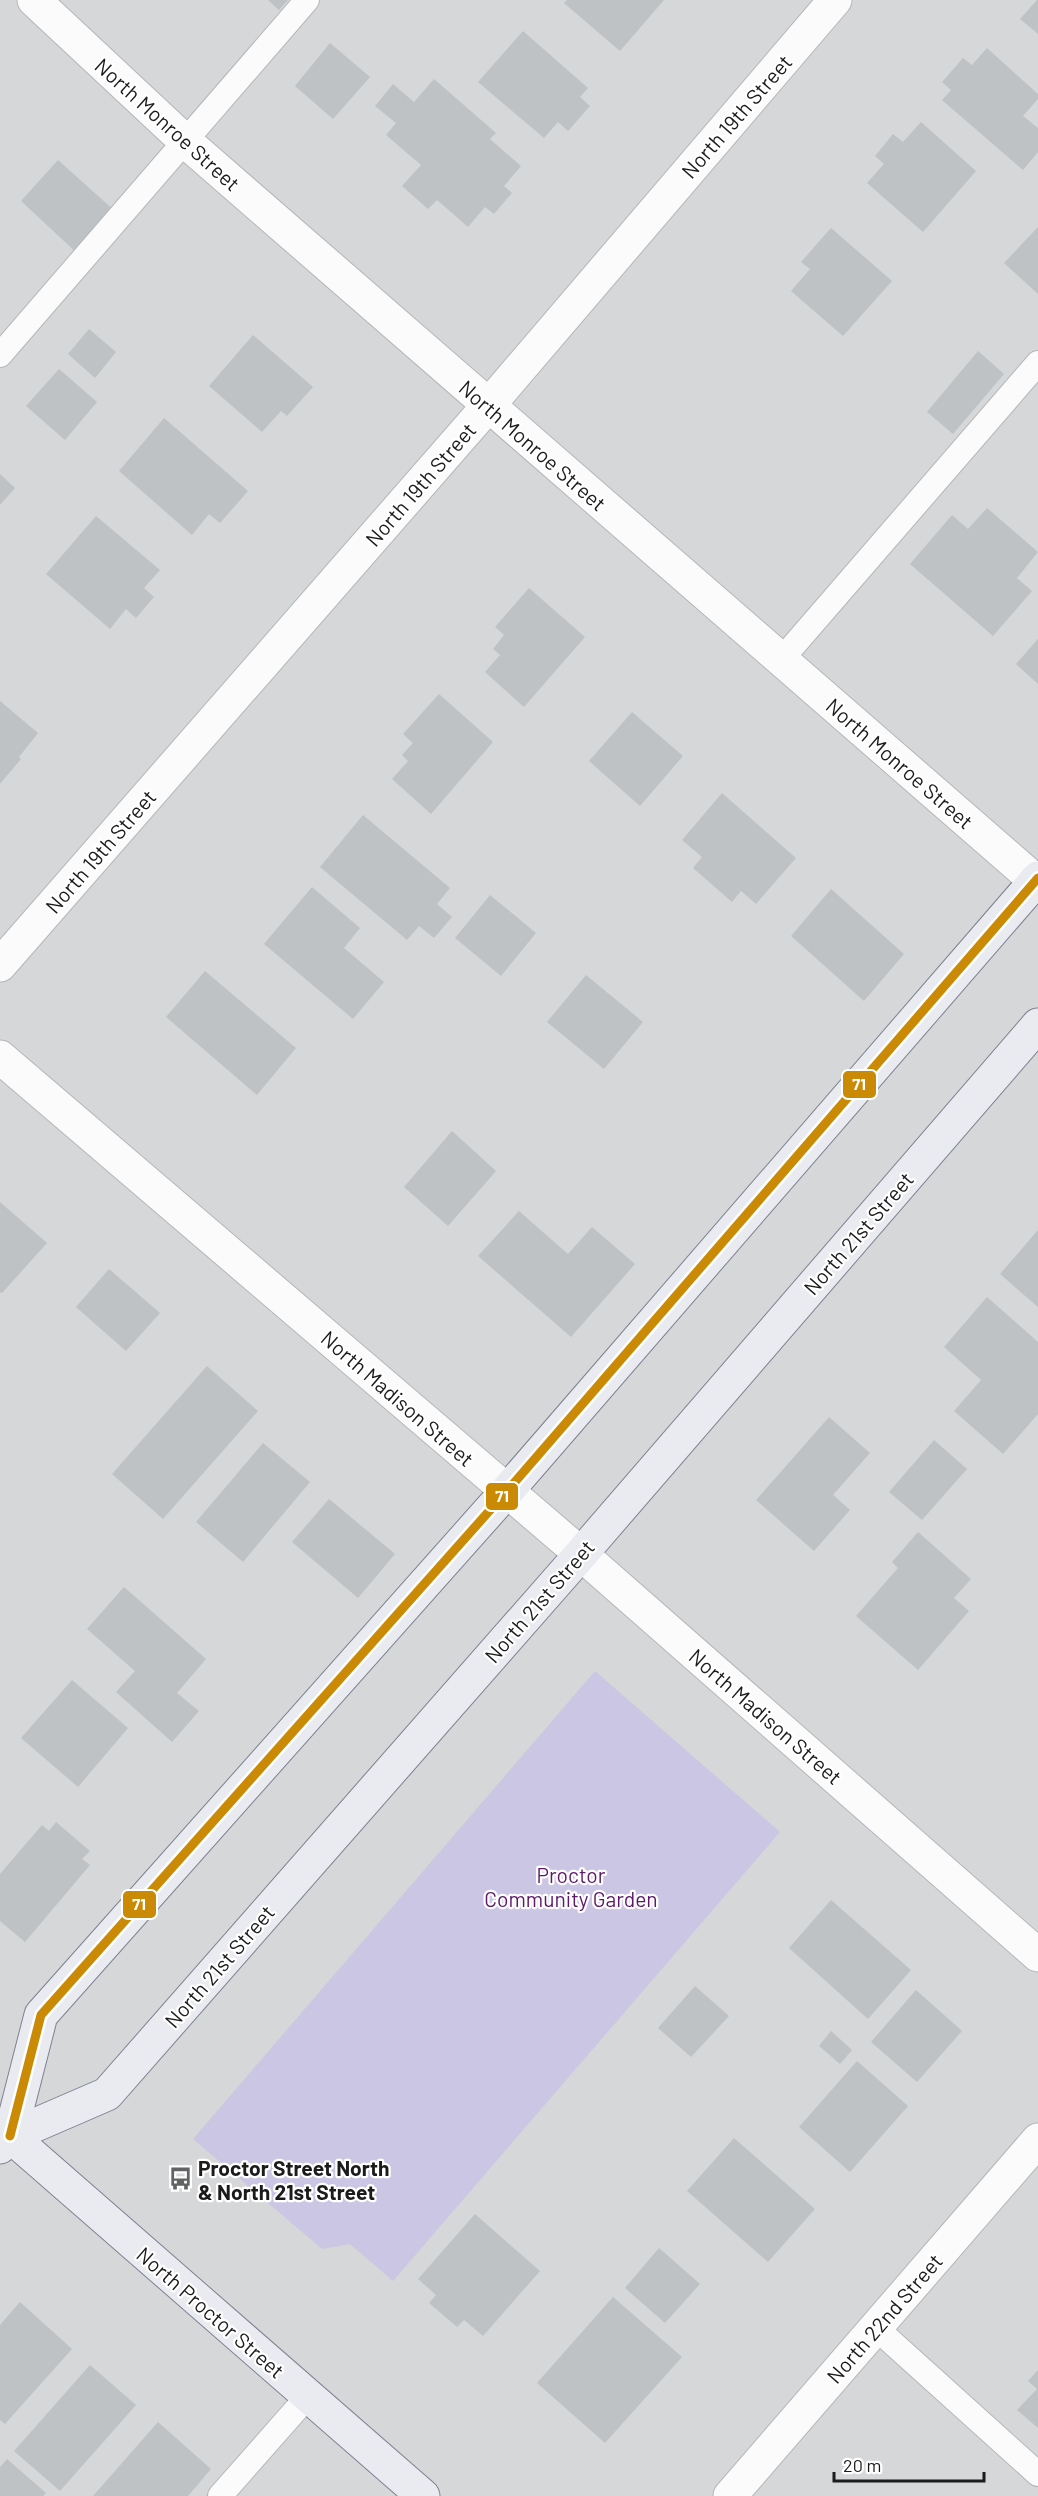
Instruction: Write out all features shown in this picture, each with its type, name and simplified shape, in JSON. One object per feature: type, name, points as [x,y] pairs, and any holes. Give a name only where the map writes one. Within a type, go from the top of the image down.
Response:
[{"type":"main road","points":[[3,2137],[41,2015],[507,1491],[1037,880]]},
{"type":"main road","name":"North 21st Street","points":[[3,2137],[107,2094],[581,1554],[1038,1024]]},
{"type":"main road","name":"North Proctor Street","points":[[3,2137],[423,2496]]},
{"type":"street","name":"North Monroe Street","points":[[34,0],[185,141],[1037,880]]},
{"type":"street","name":"North 19th Street","points":[[0,965],[488,406],[835,0]]},
{"type":"street","name":"North Madison Street","points":[[0,1057],[581,1554],[1038,1954]]},
{"type":"street","name":"North 22nd Street","points":[[730,2496],[1038,2140]]},
{"type":"lane","points":[[0,355],[307,0]]},
{"type":"lane","points":[[781,660],[1038,363]]},
{"type":"lane","points":[[876,2328],[1038,2474]]},
{"type":"lane","points":[[220,2496],[308,2396]]},
{"type":"shaded area","points":[[0,0],[1038,0],[1038,2496],[0,2496]]},
{"type":"green space","name":"Proctor Community Garden","points":[[595,1671],[780,1832],[393,2281],[350,2244],[322,2249],[193,2139]]},
{"type":"building","points":[[268,0],[288,0],[279,10]]},
{"type":"building","points":[[567,0],[664,0],[620,51],[564,3]]},
{"type":"building","points":[[1038,0],[1038,34],[1020,19]]},
{"type":"building","points":[[523,31],[588,88],[580,97],[590,106],[568,131],[558,122],[544,138],[478,82]]},
{"type":"building","points":[[330,43],[370,77],[333,119],[295,86]]},
{"type":"building","points":[[987,48],[1038,94],[1038,99],[1023,116],[1038,128],[1038,152],[1023,170],[942,100],[951,90],[942,82],[963,58],[972,65]]},
{"type":"building","points":[[434,79],[496,133],[490,139],[521,166],[504,186],[512,193],[494,214],[485,207],[468,227],[437,200],[428,209],[402,186],[421,165],[386,135],[396,123],[375,106],[393,84],[414,102]]},
{"type":"building","points":[[921,122],[976,171],[923,232],[867,183],[884,164],[875,156],[893,134],[903,142]]},
{"type":"building","points":[[58,160],[116,212],[78,254],[21,201]]},
{"type":"building","points":[[1038,227],[1038,294],[1004,263]]},
{"type":"building","points":[[831,228],[892,281],[843,336],[791,291],[810,269],[801,262]]},
{"type":"building","points":[[89,329],[116,352],[95,378],[68,354]]},
{"type":"building","points":[[253,335],[313,387],[287,416],[281,411],[262,432],[209,386]]},
{"type":"building","points":[[978,351],[1004,374],[953,434],[927,412]]},
{"type":"building","points":[[59,369],[97,402],[65,440],[26,406]]},
{"type":"building","points":[[164,418],[248,491],[220,523],[209,514],[192,535],[119,471]]},
{"type":"building","points":[[0,474],[15,488],[0,505]]},
{"type":"building","points":[[987,508],[1038,552],[1017,578],[1032,591],[993,636],[910,564],[952,515],[968,529]]},
{"type":"building","points":[[96,516],[160,570],[144,588],[154,597],[136,618],[126,609],[110,629],[46,574]]},
{"type":"building","points":[[529,588],[585,637],[524,707],[485,672],[500,655],[493,649],[504,635],[495,627]]},
{"type":"building","points":[[1038,639],[1038,684],[1016,664]]},
{"type":"building","points":[[439,694],[493,742],[431,814],[392,779],[408,761],[402,755],[413,743],[403,734]]},
{"type":"building","points":[[0,701],[38,733],[19,757],[21,759],[0,784]]},
{"type":"building","points":[[632,712],[683,756],[640,806],[589,761]]},
{"type":"building","points":[[722,793],[796,858],[756,904],[741,891],[732,902],[693,868],[702,857],[682,840]]},
{"type":"building","points":[[363,815],[450,888],[437,904],[452,917],[434,938],[419,926],[407,940],[320,867]]},
{"type":"building","points":[[312,887],[360,928],[344,948],[384,982],[353,1019],[264,944]]},
{"type":"building","points":[[831,889],[904,954],[864,1001],[791,936]]},
{"type":"building","points":[[490,895],[536,933],[501,976],[455,938]]},
{"type":"building","points":[[205,971],[296,1048],[257,1095],[166,1017]]},
{"type":"building","points":[[586,975],[643,1022],[604,1069],[547,1022]]},
{"type":"building","points":[[452,1131],[496,1171],[448,1226],[404,1187]]},
{"type":"building","points":[[0,1202],[47,1243],[2,1293],[0,1292]]},
{"type":"building","points":[[519,1211],[568,1254],[592,1227],[635,1264],[571,1337],[478,1256]]},
{"type":"building","points":[[1038,1230],[1038,1307],[1000,1274]]},
{"type":"building","points":[[109,1269],[160,1313],[126,1351],[76,1307]]},
{"type":"building","points":[[987,1297],[1038,1342],[1038,1414],[1003,1454],[954,1411],[981,1380],[944,1347]]},
{"type":"building","points":[[207,1366],[258,1411],[163,1519],[112,1474]]},
{"type":"building","points":[[829,1417],[870,1453],[833,1495],[850,1510],[814,1551],[756,1500]]},
{"type":"building","points":[[934,1440],[967,1469],[922,1520],[889,1492]]},
{"type":"building","points":[[263,1443],[310,1482],[243,1562],[196,1522]]},
{"type":"building","points":[[329,1499],[395,1554],[358,1598],[292,1542]]},
{"type":"building","points":[[918,1532],[971,1579],[954,1598],[969,1611],[918,1670],[856,1616],[898,1568],[892,1562]]},
{"type":"building","points":[[124,1587],[206,1659],[177,1693],[199,1711],[172,1742],[116,1692],[135,1671],[87,1629]]},
{"type":"building","points":[[72,1680],[128,1728],[78,1787],[21,1738]]},
{"type":"building","points":[[56,1822],[90,1851],[82,1859],[90,1865],[25,1942],[0,1921],[0,1874],[42,1825],[49,1831]]},
{"type":"building","points":[[831,1900],[911,1970],[868,2019],[789,1948]]},
{"type":"building","points":[[695,1986],[729,2016],[691,2057],[658,2028]]},
{"type":"building","points":[[916,1990],[962,2031],[917,2082],[871,2042]]},
{"type":"building","points":[[831,2031],[852,2050],[840,2064],[819,2046]]},
{"type":"building","points":[[857,2061],[908,2106],[850,2172],[799,2127]]},
{"type":"building","points":[[734,2138],[815,2209],[768,2262],[687,2191]]},
{"type":"building","points":[[475,2214],[540,2271],[483,2336],[464,2320],[457,2327],[429,2303],[436,2295],[418,2279]]},
{"type":"building","points":[[659,2248],[700,2284],[665,2323],[625,2288]]},
{"type":"building","points":[[613,2297],[682,2357],[605,2443],[537,2383]]},
{"type":"building","points":[[20,2302],[72,2349],[5,2424],[0,2420],[0,2325]]},
{"type":"building","points":[[90,2365],[136,2405],[60,2491],[14,2451]]},
{"type":"building","points":[[1038,2370],[1038,2428],[1017,2410],[1037,2389],[1028,2381]]},
{"type":"building","points":[[158,2422],[211,2469],[188,2496],[93,2496]]},
{"type":"building","points":[[7,2459],[46,2493],[43,2496],[0,2496],[0,2467]]},
{"type":"transit line","name":"71","points":[[10,2136],[41,2015],[507,1491],[1038,878]]},
{"type":"place","name":"Proctor Street North & North 21st Street","points":[[180,2179]]}]
